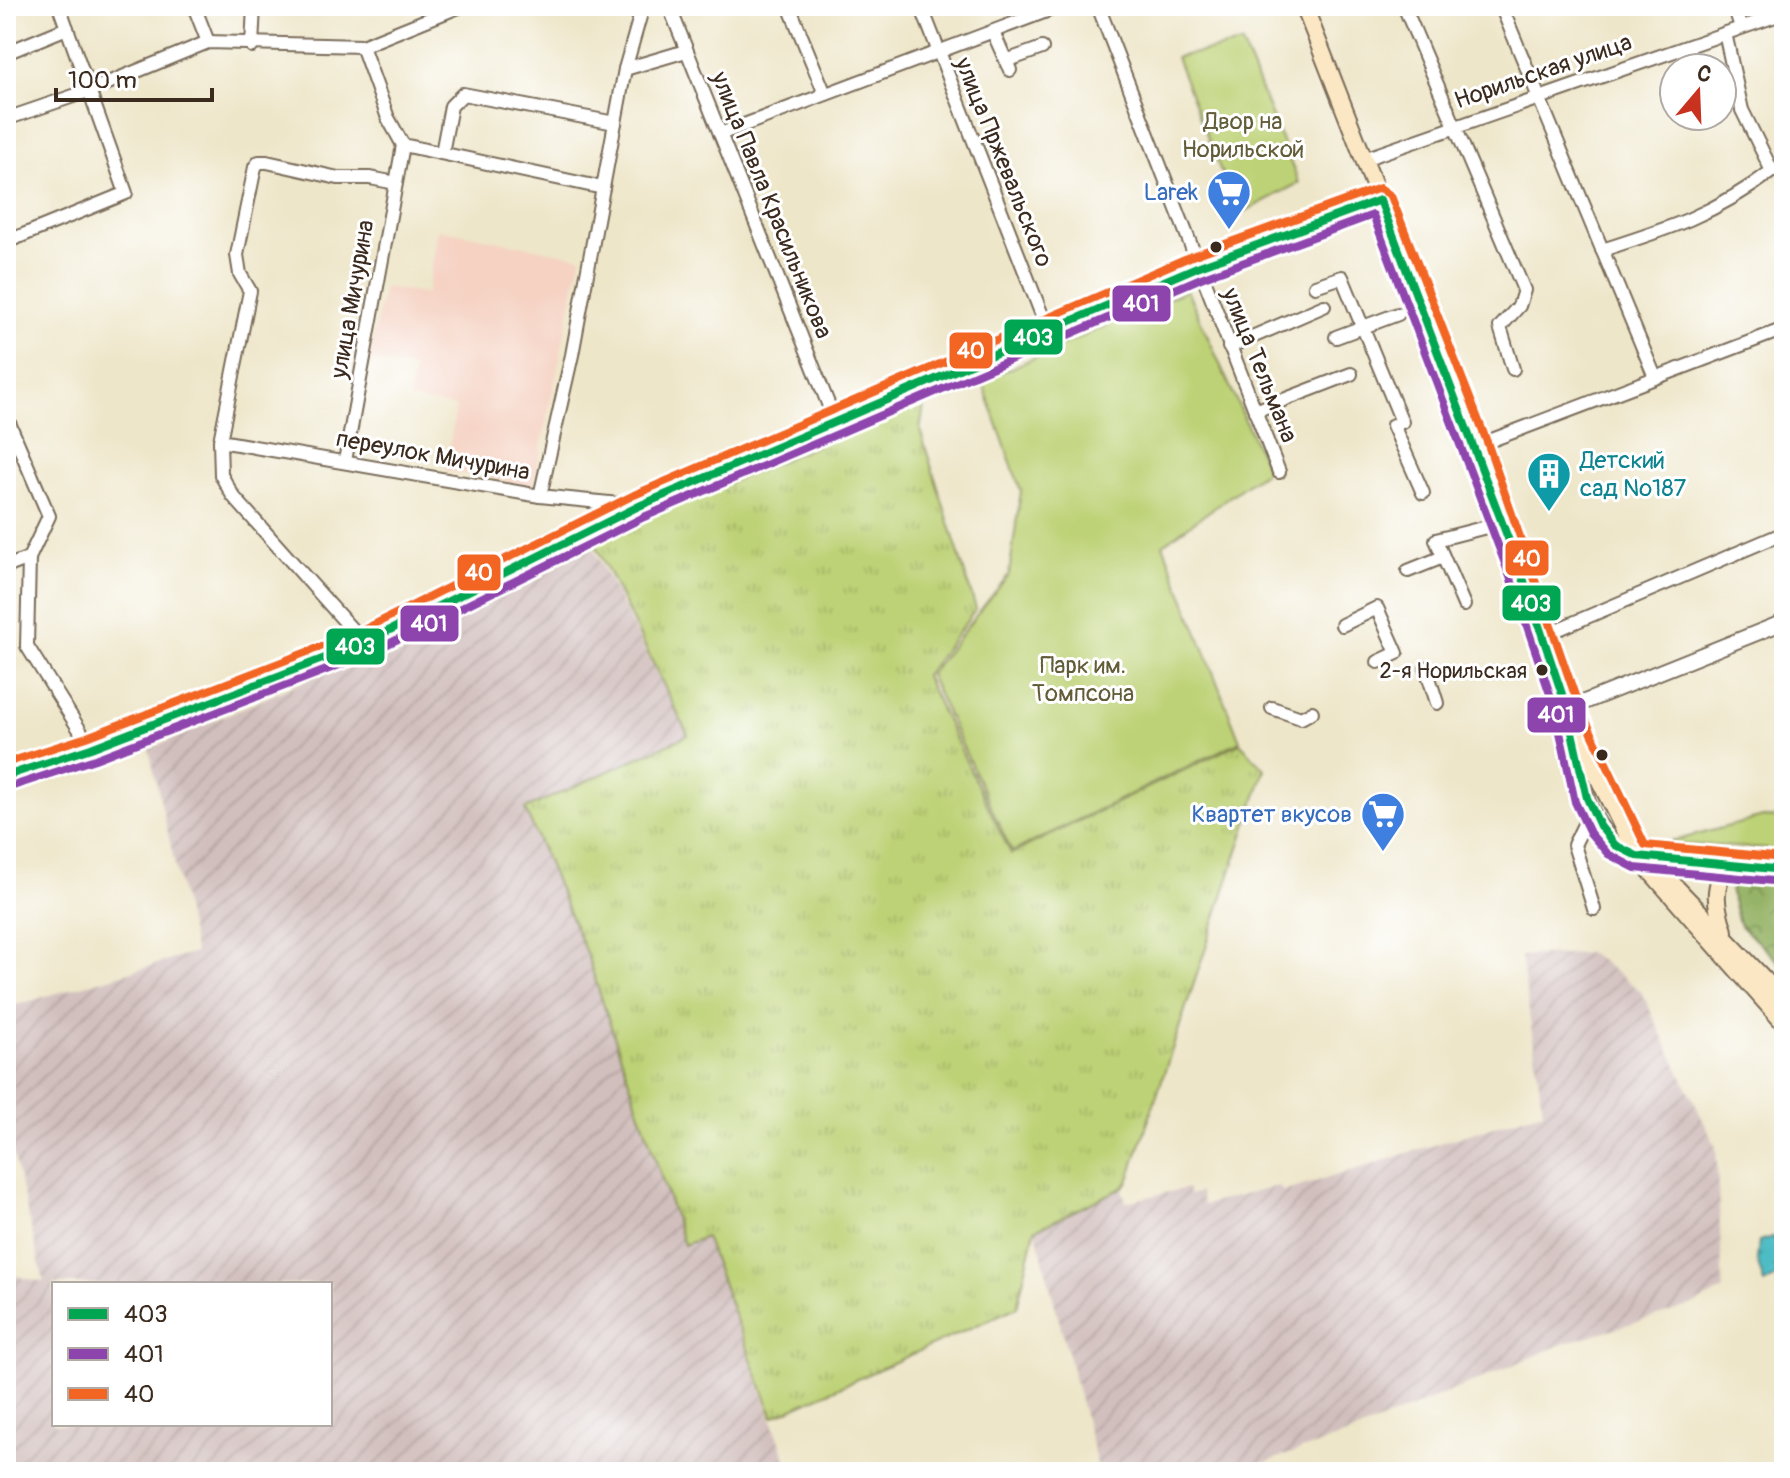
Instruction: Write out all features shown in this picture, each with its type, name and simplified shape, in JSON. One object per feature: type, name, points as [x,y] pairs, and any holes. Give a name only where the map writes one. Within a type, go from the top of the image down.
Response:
[{"type":"main road","points":[[1304,6],[1476,446],[1567,709],[1637,856],[1778,1001]]},
{"type":"main road","points":[[1567,709],[1579,781],[1591,810],[1615,847],[1651,863],[1726,936],[1778,1001],[1784,1023]]},
{"type":"main road","points":[[1637,856],[1784,870]]},
{"type":"main road","points":[[1726,936],[1716,898],[1721,873],[1729,865]]},
{"type":"street","points":[[6,242],[126,193],[59,6]]},
{"type":"street","points":[[194,6],[208,42]]},
{"type":"street","points":[[252,46],[254,6]]},
{"type":"street","points":[[6,119],[91,90],[208,42],[252,46],[362,46],[461,6]]},
{"type":"street","points":[[540,496],[625,69],[643,6]]},
{"type":"street","name":"улица Павла Красильникова","points":[[669,6],[835,421]]},
{"type":"street","points":[[789,6],[825,94]]},
{"type":"street","name":"улица Пржевальского","points":[[921,6],[1049,333]]},
{"type":"street","points":[[720,134],[1060,6]]},
{"type":"street","name":"улица Тельмана","points":[[1098,6],[1279,472]]},
{"type":"street","points":[[1404,6],[1524,290],[1519,306],[1500,327],[1513,369]]},
{"type":"street","points":[[1501,6],[1655,377]]},
{"type":"street","points":[[1734,6],[1741,27]]},
{"type":"street","name":"Норильская улица","points":[[1364,159],[1784,13]]},
{"type":"street","points":[[6,53],[67,28]]},
{"type":"street","points":[[993,32],[1008,66],[1042,48]]},
{"type":"street","points":[[1602,250],[1689,222],[1778,172],[1742,110],[1725,33]]},
{"type":"street","points":[[362,46],[388,118],[403,145],[603,188]]},
{"type":"street","points":[[625,69],[686,51]]},
{"type":"street","points":[[442,153],[451,106],[463,94],[615,123]]},
{"type":"street","name":"улица Мичурина","points":[[345,461],[403,145]]},
{"type":"street","points":[[364,643],[233,496],[221,475],[220,441],[250,291],[240,274],[237,255],[255,167],[259,162],[267,162],[338,178],[370,178],[396,183]]},
{"type":"street","points":[[6,776],[91,748],[364,643],[639,506],[1197,267],[1380,200]]},
{"type":"street","points":[[1315,286],[1342,277],[1423,493]]},
{"type":"street","points":[[1229,347],[1324,306]]},
{"type":"street","points":[[1336,337],[1398,314]]},
{"type":"street","points":[[1476,446],[1784,329]]},
{"type":"street","points":[[1255,411],[1351,374]]},
{"type":"street","points":[[6,416],[49,516],[29,558],[27,646],[91,748]]},
{"type":"street","name":"переулок Мичурина","points":[[220,441],[540,496],[639,506]]},
{"type":"street","points":[[1464,605],[1436,540],[1502,523]]},
{"type":"street","points":[[1540,637],[1784,533]]},
{"type":"street","points":[[1408,571],[1443,557]]},
{"type":"street","points":[[6,567],[29,558]]},
{"type":"street","points":[[1342,625],[1377,608],[1397,653],[1378,662]]},
{"type":"street","points":[[1567,709],[1784,622]]},
{"type":"street","points":[[1426,668],[1437,703]]},
{"type":"street","points":[[1272,708],[1301,718],[1312,712]]},
{"type":"street","points":[[1591,810],[1574,845],[1594,909]]},
{"type":"shaded area","points":[[438,229],[581,257],[533,486],[445,471],[456,407],[409,399],[414,368],[368,360],[384,287],[427,294]]},
{"type":"shaded area","points":[[590,542],[688,736],[525,809],[588,956],[683,1244],[705,1237],[791,1472],[6,1472],[6,1274],[44,1282],[6,1124],[6,1008],[195,953],[149,749],[431,626]]},
{"type":"shaded area","points":[[1590,953],[1641,991],[1716,1147],[1723,1290],[1691,1306],[1565,1343],[1352,1433],[1236,1472],[1099,1472],[1035,1229],[1122,1189],[1126,1202],[1187,1188],[1189,1195],[1200,1192],[1204,1205],[1279,1186],[1283,1192],[1543,1111],[1521,956]]},
{"type":"green space","name":"Двор на Норильской","points":[[1242,44],[1299,183],[1238,215],[1176,57]]},
{"type":"green space","name":"Парк им. Томпсона","points":[[1187,290],[1267,470],[1163,544],[1240,741],[1012,852],[929,675],[1009,574],[1021,491],[982,381]]},
{"type":"green space","points":[[925,400],[920,430],[976,609],[925,676],[1011,854],[1240,743],[1265,769],[1128,1182],[1122,1188],[1035,1230],[1017,1307],[773,1417],[705,1237],[684,1245],[587,955],[525,809],[688,735],[593,540]]},
{"type":"green space","points":[[1763,817],[1784,818],[1784,850],[1666,843]]},
{"type":"green space","points":[[1727,877],[1784,882],[1784,967],[1739,924]]},
{"type":"water","points":[[1784,1233],[1784,1272],[1764,1284],[1757,1260],[1759,1241]]},
{"type":"transit line","name":"40","points":[[6,763],[87,737],[359,632],[634,495],[1192,256],[1380,188],[1391,196],[1487,442],[1578,704],[1645,845],[1784,858]]},
{"type":"transit line","name":"403","points":[[1380,200],[1523,578],[1566,706],[1587,798],[1600,826],[1615,845],[1637,856],[1784,870]]},
{"type":"transit line","name":"403","points":[[6,776],[91,748],[364,643],[639,506],[1197,267],[1380,200]]},
{"type":"transit line","name":"401","points":[[10,787],[95,759],[368,654],[644,517],[1201,278],[1373,215],[1512,582],[1555,709],[1575,802],[1590,833],[1608,854],[1635,868],[1783,882]]},
{"type":"place","name":"Larek","points":[[1229,231]]},
{"type":"place","name":"Детский сад №187","points":[[1549,513]]},
{"type":"place","name":"2-я Норильская","points":[[1542,670]]},
{"type":"place","name":"Квартет вкусов","points":[[1383,853]]}]
